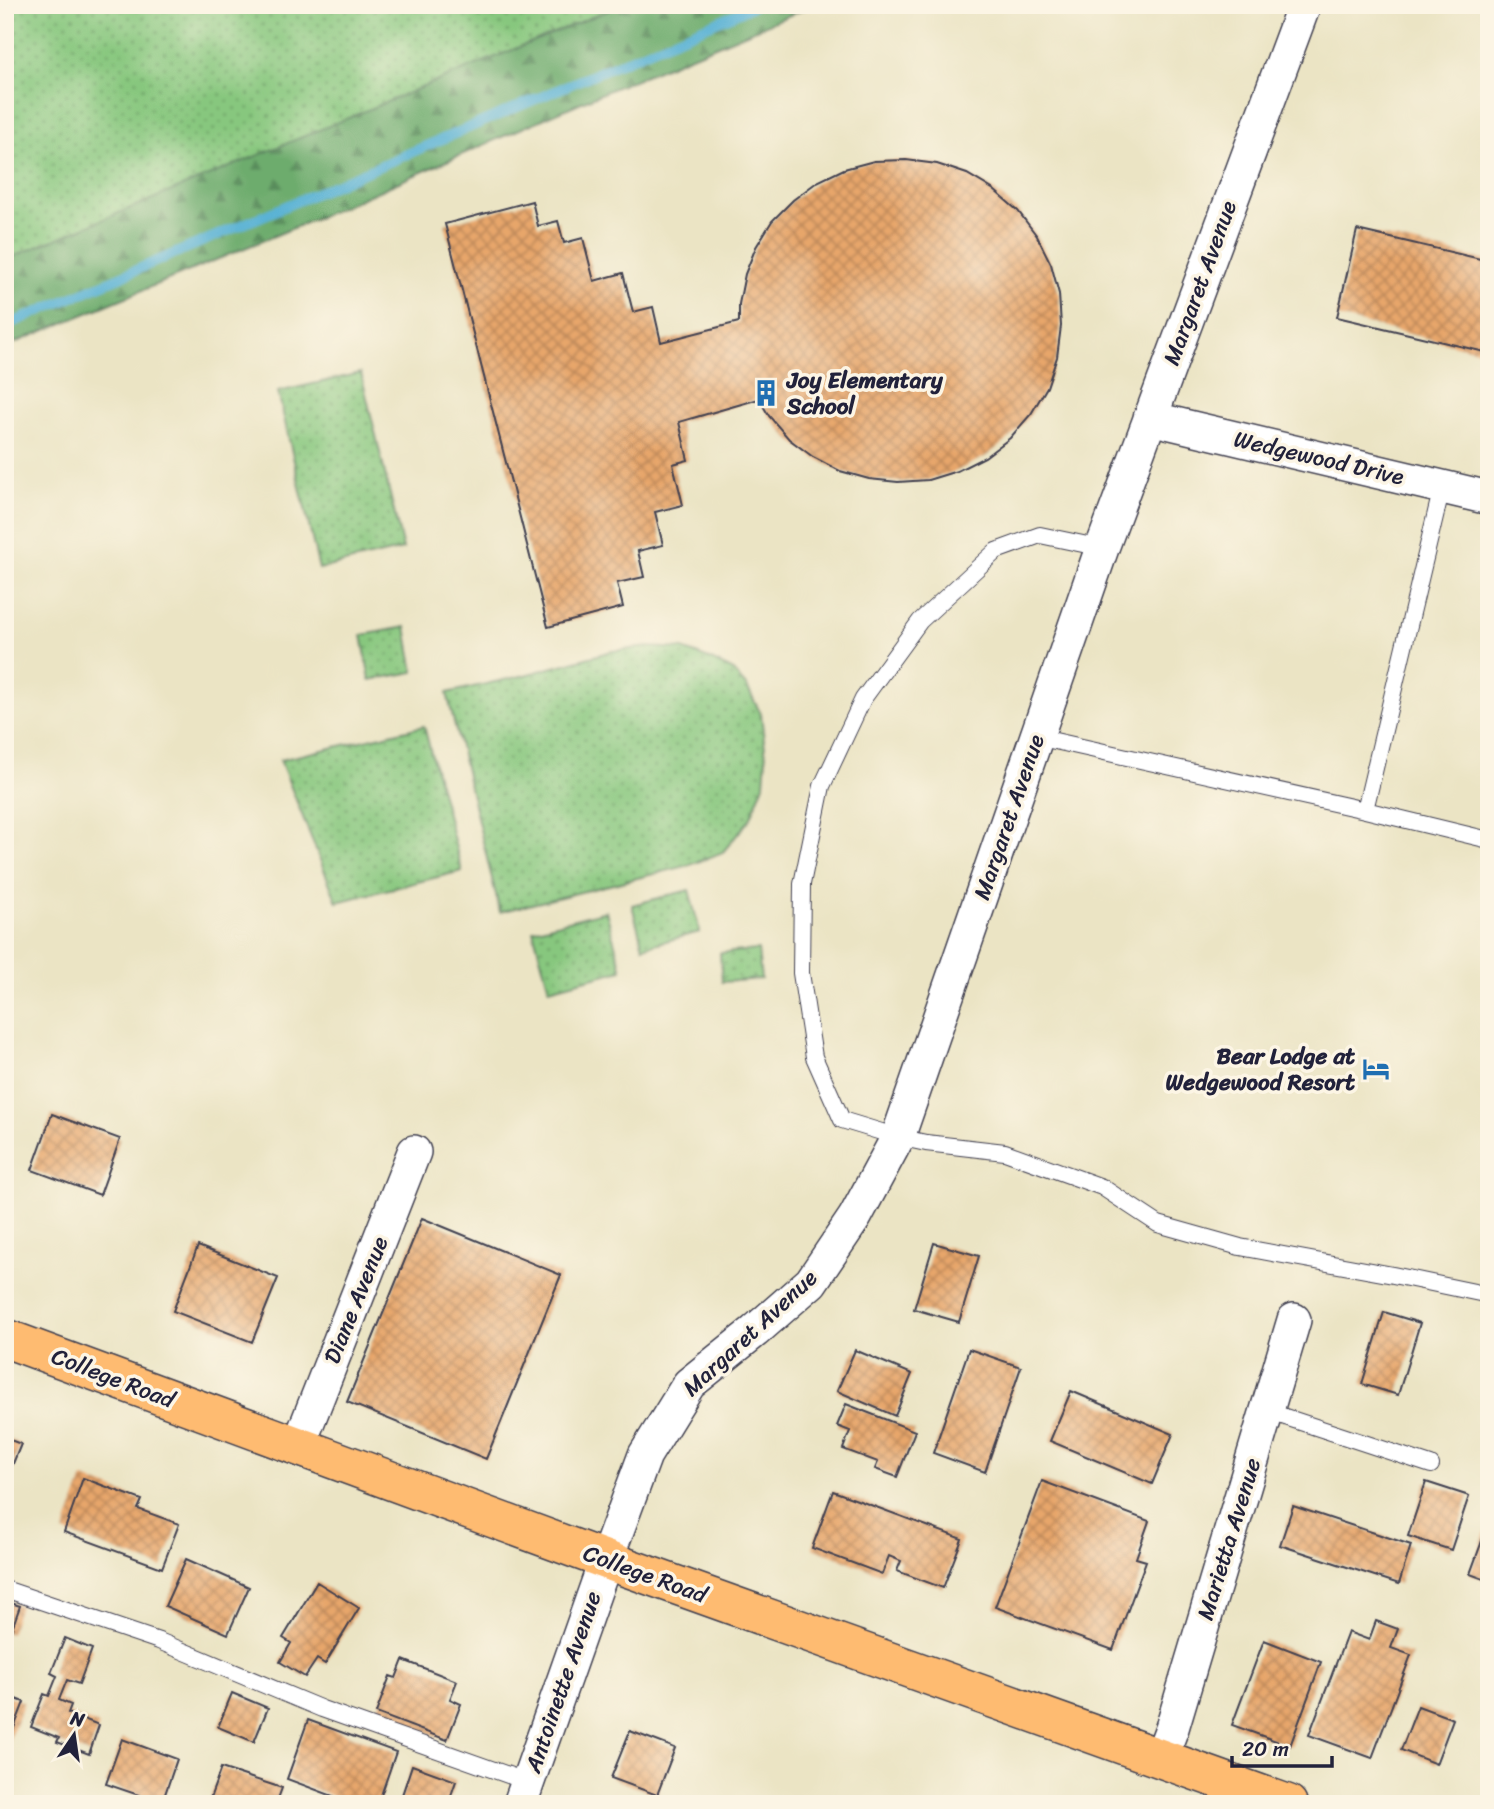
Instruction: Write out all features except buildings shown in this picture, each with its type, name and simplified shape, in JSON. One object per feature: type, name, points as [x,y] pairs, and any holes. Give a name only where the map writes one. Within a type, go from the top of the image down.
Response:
[{"type":"main road","name":"College Road","points":[[5,1338],[606,1560],[1288,1804]]},
{"type":"street","name":"Margaret Avenue","points":[[606,1560],[645,1454],[689,1384],[811,1282],[855,1217],[898,1137],[1102,548],[1304,5]]},
{"type":"street","name":"Wedgewood Drive","points":[[1150,418],[1489,498]]},
{"type":"street","name":"Diane Avenue","points":[[298,1447],[414,1152]]},
{"type":"street","name":"Marietta Avenue","points":[[1161,1757],[1294,1320]]},
{"type":"street","name":"Antoinette Avenue","points":[[524,1793],[606,1560]]},
{"type":"lane","points":[[1365,810],[1442,487]]},
{"type":"lane","points":[[1102,548],[1040,535],[996,551],[920,621],[863,699],[822,786],[802,884],[801,973],[814,1057],[842,1120],[926,1143],[1005,1152],[1102,1187],[1158,1224],[1240,1247],[1489,1295]]},
{"type":"lane","points":[[1037,737],[1489,840]]},
{"type":"lane","points":[[1267,1411],[1431,1465]]},
{"type":"lane","points":[[5,1589],[159,1641],[524,1793]]},
{"type":"green space","points":[[5,5],[621,5],[5,260]]},
{"type":"green space","points":[[608,5],[814,5],[600,94],[303,224],[5,347],[5,220]]},
{"type":"green space","points":[[361,373],[403,549],[319,569],[278,392]]},
{"type":"green space","points":[[406,627],[414,672],[370,680],[362,635]]},
{"type":"green space","points":[[649,647],[683,649],[709,659],[732,670],[747,687],[761,714],[766,757],[764,784],[750,819],[723,852],[690,865],[500,912],[447,693],[612,651]]},
{"type":"green space","points":[[424,726],[462,871],[337,902],[280,760]]},
{"type":"green space","points":[[689,890],[700,932],[643,947],[632,905]]},
{"type":"green space","points":[[606,911],[622,970],[549,989],[533,930]]},
{"type":"green space","points":[[758,950],[761,979],[722,982],[720,953]]},
{"type":"waterway","points":[[5,326],[756,5]]},
{"type":"place","name":"Joy Elementary School","points":[[766,393]]},
{"type":"place","name":"Bear Lodge at Wedgewood Resort","points":[[1376,1069]]}]
